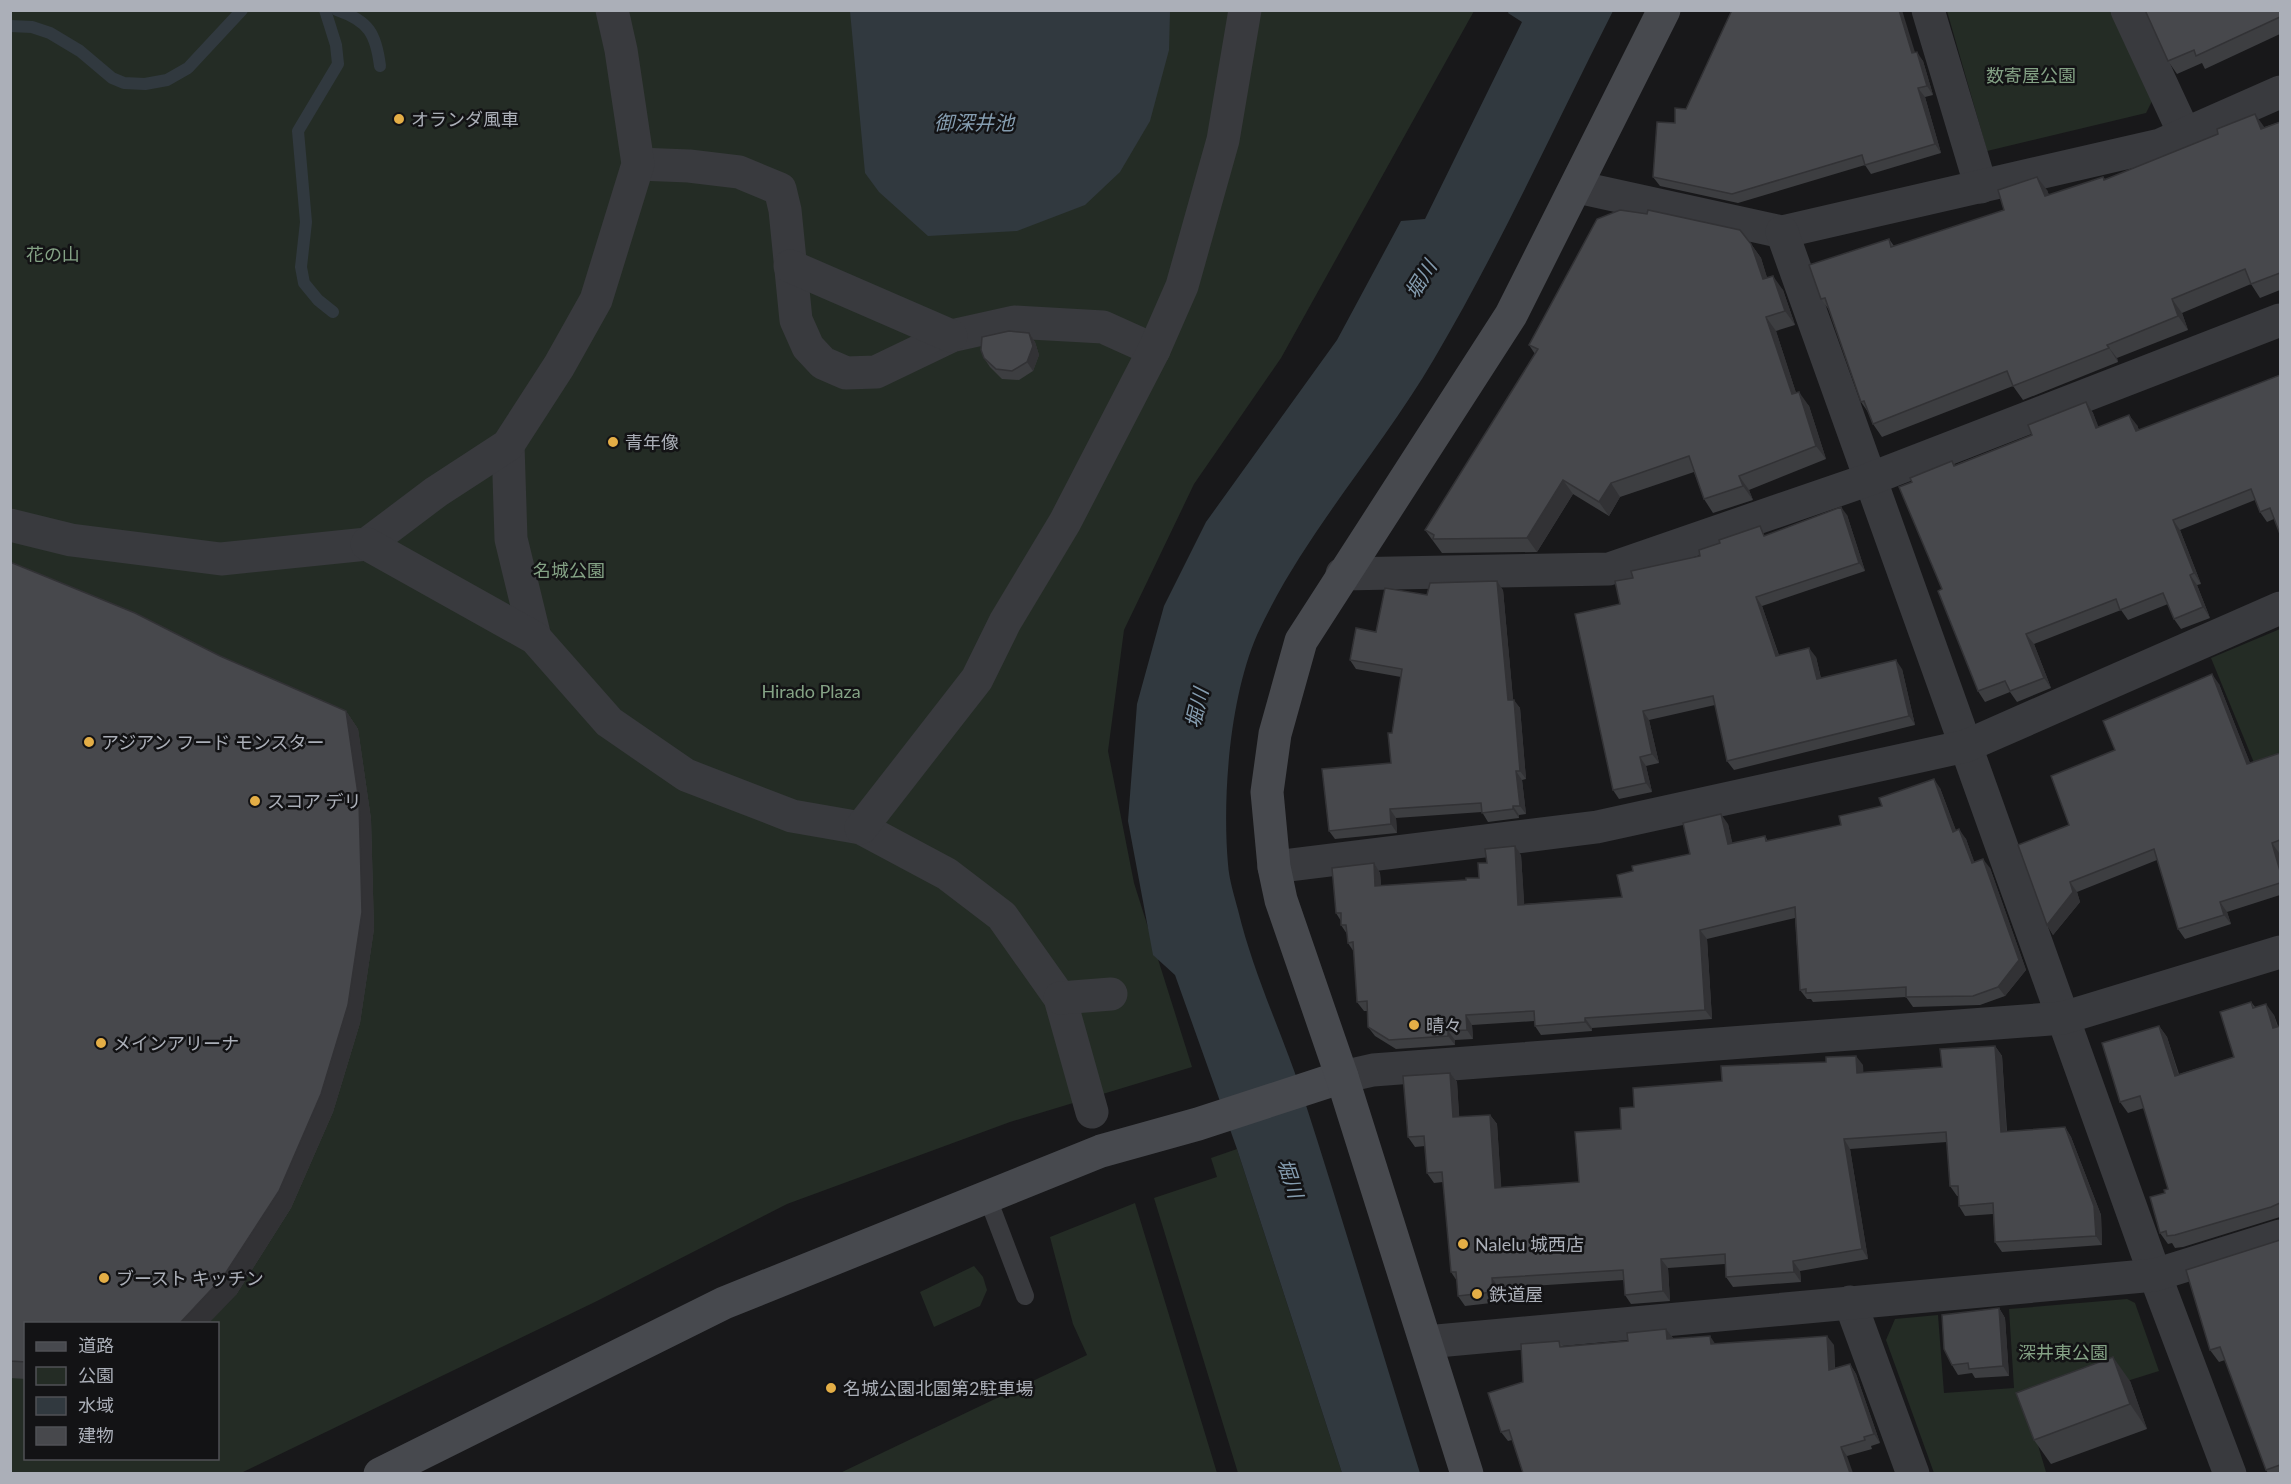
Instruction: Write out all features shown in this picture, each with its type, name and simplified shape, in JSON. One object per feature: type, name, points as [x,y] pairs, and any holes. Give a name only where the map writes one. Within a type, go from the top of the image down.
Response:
[{"type":"street","points":[[10,525],[71,540],[221,559],[367,544],[436,492],[508,445],[559,366],[596,300],[638,165],[621,50],[612,10]]},
{"type":"street","points":[[861,828],[977,679],[1005,622],[1065,522],[1154,350],[1182,286],[1222,140],[1245,10]]},
{"type":"street","points":[[1467,1473],[1342,1077],[1281,900],[1274,867],[1267,792],[1275,734],[1301,641],[1342,574],[1511,315],[1664,10]]},
{"type":"street","points":[[1928,10],[1982,187]]},
{"type":"street","points":[[2127,10],[2186,135]]},
{"type":"street","points":[[1577,187],[1782,232],[2160,145],[2280,92]]},
{"type":"street","points":[[638,165],[689,166],[739,172],[780,189],[785,210],[796,320],[808,347],[823,363],[846,373],[876,372],[951,336],[1014,322],[1103,327],[1154,350]]},
{"type":"street","points":[[1782,232],[2155,1275],[2230,1473]]},
{"type":"street","points":[[790,266],[951,336]]},
{"type":"street","points":[[1342,574],[1610,569],[1870,479],[2280,320]]},
{"type":"street","points":[[508,445],[511,539],[535,638]]},
{"type":"street","points":[[367,544],[535,638],[609,722],[686,775],[792,816],[861,828],[947,874],[1002,916],[1060,998],[1092,1112]]},
{"type":"street","points":[[1274,867],[1597,827],[1966,746],[2280,608]]},
{"type":"street","points":[[380,1473],[712,1308],[1101,1151],[1198,1124],[1342,1077],[1373,1070],[2063,1018],[2280,952]]},
{"type":"street","points":[[1060,998],[1111,994]]},
{"type":"street","points":[[1426,1342],[2155,1275],[2280,1236]]},
{"type":"street","points":[[1850,1302],[1913,1473]]},
{"type":"lane","points":[[987,1196],[1025,1296]]},
{"type":"green space","name":"名城公園","points":[[10,11],[1474,11],[1281,358],[1194,484],[1124,630],[1108,751],[1134,883],[1192,1067],[1010,1122],[787,1204],[597,1301],[241,1473],[11,1473]]},
{"type":"green space","name":"数寄屋公園","points":[[1947,11],[2112,11],[2153,99],[2146,113],[1987,151]]},
{"type":"green space","points":[[2280,629],[2280,754],[2255,765],[2211,658]]},
{"type":"green space","points":[[1237,1149],[1342,1473],[1238,1473],[1154,1198],[1217,1177],[1211,1158]]},
{"type":"green space","points":[[1135,1203],[1217,1473],[840,1473],[1087,1355],[1073,1324],[1050,1237]]},
{"type":"green space","points":[[974,1266],[983,1277],[987,1290],[980,1306],[934,1327],[920,1292]]},
{"type":"green space","name":"深井東公園","points":[[2127,1299],[2135,1303],[2159,1371],[2028,1412],[2046,1472],[1934,1473],[1886,1340],[1895,1319],[1938,1315],[1944,1393],[2014,1388],[2009,1309]]},
{"type":"water","name":"御深井池","points":[[850,11],[1170,11],[1169,50],[1150,121],[1120,172],[1085,205],[1017,231],[928,236],[879,192],[865,173]]},
{"type":"water","name":"堀川","points":[[1509,11],[1613,11],[1504,230],[1434,359],[1318,529],[1275,599],[1257,635],[1248,660],[1240,687],[1230,747],[1226,837],[1233,893],[1260,982],[1296,1075],[1334,1192],[1420,1473],[1342,1473],[1237,1149],[1175,975],[1153,955],[1128,821],[1137,704],[1164,606],[1206,522],[1337,340],[1401,221],[1425,219],[1522,22],[1508,13]]},
{"type":"building","points":[[1732,10],[1899,10],[1912,53],[1917,52],[1927,86],[1918,88],[1935,144],[1865,165],[1862,155],[1732,194],[1653,177],[1657,122],[1675,123],[1675,108],[1686,109]]},
{"type":"building","points":[[2145,10],[2280,10],[2280,17],[2196,56],[2194,50],[2168,61]]},
{"type":"building","points":[[2255,114],[2261,129],[2280,122],[2280,273],[2251,284],[2245,269],[2172,299],[2178,316],[2107,345],[2109,348],[2013,386],[2007,371],[1873,424],[1864,401],[1861,402],[1825,298],[1821,299],[1809,265],[1889,239],[1891,247],[2004,210],[1998,190],[2037,177],[2045,196],[2103,177],[2104,180],[2218,134],[2217,129]]},
{"type":"building","points":[[1620,210],[1647,214],[1648,210],[1740,230],[1751,244],[1763,279],[1773,276],[1785,311],[1766,317],[1792,394],[1799,392],[1816,446],[1739,476],[1743,486],[1704,499],[1689,456],[1611,483],[1599,502],[1563,480],[1527,538],[1433,539],[1434,535],[1425,530],[1538,349],[1529,345],[1597,219]]},
{"type":"building","points":[[1009,331],[1029,333],[1033,346],[1027,362],[1012,371],[996,369],[984,358],[981,350],[982,337]]},
{"type":"building","points":[[2280,375],[2280,534],[2270,508],[2260,512],[2251,489],[2173,520],[2194,573],[2190,575],[2203,607],[2174,619],[2163,593],[2120,610],[2116,599],[2026,634],[2044,678],[2010,691],[2005,681],[1978,691],[1938,591],[1942,589],[1899,487],[1912,482],[1910,478],[1952,461],[1954,466],[2032,435],[2028,425],[2086,402],[2096,428],[2129,415],[2136,431]]},
{"type":"building","points":[[1841,507],[1859,563],[1756,597],[1776,656],[1809,648],[1817,679],[1896,660],[1909,716],[1727,761],[1713,696],[1643,711],[1652,754],[1640,757],[1646,783],[1613,790],[1575,614],[1620,604],[1615,581],[1633,578],[1631,571],[1700,556],[1699,550],[1720,543],[1719,540],[1760,526],[1764,536]]},
{"type":"building","points":[[10,562],[135,613],[220,656],[346,711],[359,801],[362,912],[348,1005],[321,1094],[279,1191],[223,1277],[181,1322],[24,1322],[24,1362],[10,1361]]},
{"type":"building","points":[[1497,581],[1508,700],[1514,700],[1520,771],[1516,771],[1520,806],[1482,813],[1481,803],[1390,809],[1391,824],[1329,831],[1322,769],[1391,763],[1388,733],[1392,733],[1402,669],[1350,660],[1356,628],[1376,632],[1385,588],[1427,595],[1430,583]]},
{"type":"building","points":[[2212,674],[2247,764],[2280,753],[2280,840],[2272,843],[2280,871],[2280,883],[2220,902],[2224,915],[2178,929],[2154,849],[2070,882],[2073,892],[2047,925],[2018,845],[2069,825],[2051,776],[2115,750],[2103,721]]},
{"type":"building","points":[[1934,779],[1953,832],[1959,829],[1972,863],[1983,859],[2019,960],[1998,987],[1973,996],[1906,997],[1906,987],[1806,993],[1806,989],[1800,990],[1795,907],[1700,930],[1705,1010],[1585,1018],[1585,1022],[1535,1026],[1534,1011],[1466,1015],[1467,1030],[1448,1031],[1448,1036],[1389,1040],[1368,1027],[1367,1001],[1357,1002],[1353,942],[1348,943],[1346,925],[1341,925],[1341,913],[1336,913],[1332,868],[1374,863],[1375,886],[1466,880],[1466,878],[1479,878],[1478,863],[1487,863],[1485,849],[1515,846],[1518,905],[1622,897],[1617,875],[1633,871],[1632,866],[1690,854],[1683,823],[1721,814],[1728,844],[1765,836],[1766,841],[1841,825],[1839,816],[1882,806],[1879,798]]},
{"type":"building","points":[[2251,1002],[2253,1008],[2266,1004],[2273,1028],[2280,1026],[2280,1203],[2167,1236],[2166,1231],[2160,1233],[2150,1197],[2165,1193],[2164,1190],[2168,1189],[2140,1096],[2120,1102],[2102,1043],[2159,1026],[2175,1076],[2234,1057],[2220,1012]]},
{"type":"building","points":[[1995,1046],[2001,1132],[2065,1127],[2094,1206],[2096,1236],[1995,1242],[1993,1203],[1959,1206],[1958,1186],[1950,1186],[1946,1132],[1844,1139],[1862,1249],[1793,1261],[1794,1272],[1726,1277],[1725,1254],[1661,1259],[1663,1291],[1625,1295],[1623,1270],[1492,1278],[1493,1292],[1458,1296],[1456,1272],[1451,1272],[1442,1172],[1427,1173],[1424,1136],[1408,1137],[1403,1076],[1450,1073],[1453,1117],[1490,1115],[1495,1188],[1579,1182],[1575,1132],[1621,1129],[1620,1108],[1634,1107],[1633,1088],[1722,1081],[1721,1066],[1826,1062],[1826,1057],[1856,1056],[1857,1073],[1942,1067],[1940,1049]]},
{"type":"building","points":[[2280,1240],[2280,1465],[2266,1470],[2220,1347],[2210,1350],[2186,1270]]},
{"type":"building","points":[[1999,1308],[2003,1366],[1969,1369],[1968,1363],[1952,1365],[1944,1349],[1942,1315]]},
{"type":"building","points":[[1666,1329],[1667,1339],[1710,1336],[1711,1344],[1827,1336],[1829,1370],[1850,1364],[1874,1434],[1864,1437],[1865,1440],[1841,1447],[1850,1473],[1523,1473],[1509,1430],[1501,1432],[1488,1393],[1523,1382],[1521,1344],[1559,1341],[1560,1347],[1628,1341],[1627,1333]]},
{"type":"building","points":[[2113,1357],[2130,1404],[2034,1440],[2016,1393]]},
{"type":"waterway","points":[[10,26],[32,27],[50,33],[80,51],[112,78],[124,83],[145,84],[167,80],[188,68],[242,10]]},
{"type":"waterway","points":[[325,10],[336,45],[338,64],[298,131],[306,222],[301,267],[304,283],[318,300],[333,312]]},
{"type":"waterway","points":[[337,10],[357,19],[369,30],[376,45],[380,66]]},
{"type":"place","name":"オランダ風車","points":[[399,119]]},
{"type":"place","name":"青年像","points":[[613,442]]},
{"type":"place","name":"アジアン フード モンスター","points":[[89,742]]},
{"type":"place","name":"スコア デリ","points":[[255,801]]},
{"type":"place","name":"晴々","points":[[1414,1025]]},
{"type":"place","name":"メインアリーナ","points":[[101,1043]]},
{"type":"place","name":"Nalelu 城西店","points":[[1463,1244]]},
{"type":"place","name":"ブースト キッチン","points":[[104,1278]]},
{"type":"place","name":"鉄道屋","points":[[1477,1294]]},
{"type":"place","name":"名城公園北園第2駐車場","points":[[831,1388]]},
{"type":"park label","name":"花の山","points":[[53,254]]},
{"type":"park label","name":"Hirado Plaza","points":[[811,691]]}]
